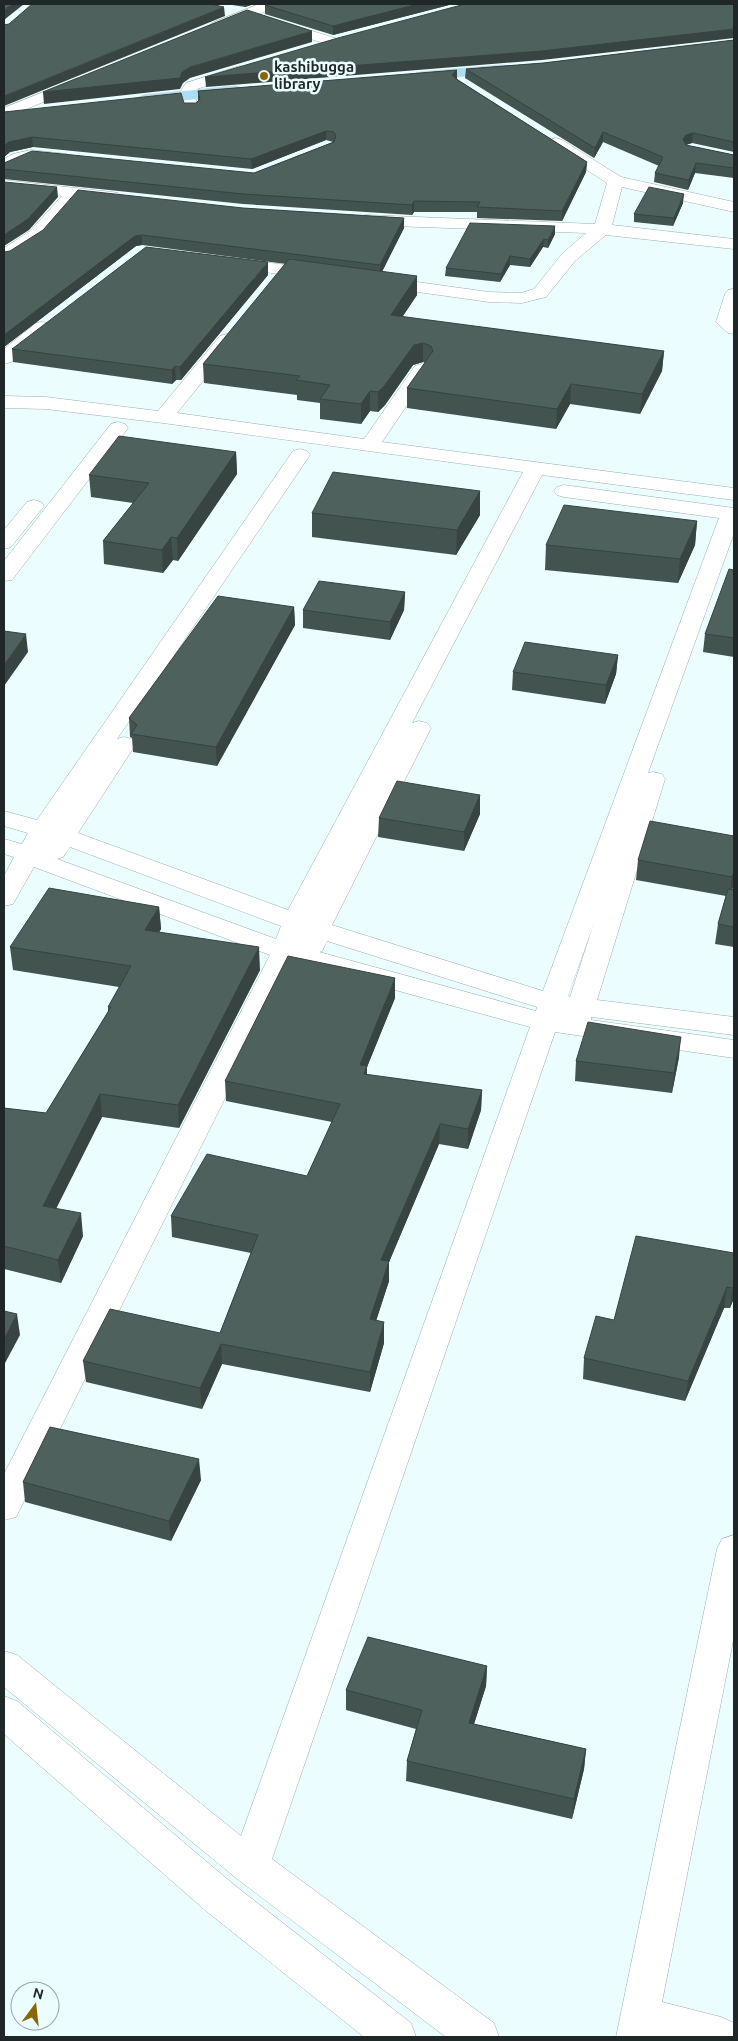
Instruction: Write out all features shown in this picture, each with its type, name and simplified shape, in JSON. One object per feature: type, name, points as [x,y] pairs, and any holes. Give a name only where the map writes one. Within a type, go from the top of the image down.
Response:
[{"type":"main road","points":[[519,73],[466,87],[408,83],[519,73]]},
{"type":"main road","points":[[131,107],[252,96]]},
{"type":"main road","points":[[4,114],[52,110]]},
{"type":"main road","points":[[4,124],[22,123]]},
{"type":"street","points":[[202,32],[271,4]]},
{"type":"street","points":[[222,9],[247,14],[338,41],[306,50]]},
{"type":"street","points":[[189,102],[188,90],[196,83],[250,67]]},
{"type":"street","points":[[4,114],[94,76]]},
{"type":"street","points":[[543,135],[616,181],[734,207]]},
{"type":"street","points":[[4,166],[16,157],[33,154],[81,159]]},
{"type":"street","points":[[362,279],[489,296],[522,298],[540,293],[569,257],[602,229],[616,181]]},
{"type":"street","points":[[4,185],[124,198]]},
{"type":"street","points":[[4,256],[36,235],[74,192]]},
{"type":"street","points":[[345,219],[602,229],[734,244]]},
{"type":"street","points":[[218,262],[334,276]]},
{"type":"street","points":[[273,285],[285,270]]},
{"type":"street","points":[[734,294],[725,322],[734,329]]},
{"type":"street","points":[[4,358],[59,314]]},
{"type":"street","points":[[163,417],[236,329]]},
{"type":"street","points":[[369,446],[422,370]]},
{"type":"street","points":[[6,402],[46,403],[163,417],[369,446],[540,478],[733,507],[563,1014]]},
{"type":"street","points":[[6,402],[23,412],[33,415],[310,456],[540,478]]},
{"type":"street","points":[[4,543],[109,427]]},
{"type":"street","points":[[4,575],[109,427]]},
{"type":"street","points":[[4,898],[38,859],[52,833],[223,595],[310,456]]},
{"type":"street","points":[[4,1507],[297,955],[306,926],[496,573],[540,478]]},
{"type":"street","points":[[250,1866],[563,1014],[666,740],[734,541]]},
{"type":"street","points":[[4,818],[52,833],[306,926],[563,1014],[734,1026]]},
{"type":"street","points":[[4,846],[297,955],[563,1014],[734,1049]]},
{"type":"street","points":[[721,2037],[637,2027],[734,1549]]},
{"type":"street","points":[[4,1666],[250,1866],[479,2037]]},
{"type":"street","points":[[4,1712],[219,1897],[396,2037]]},
{"type":"building","points":[[4,4],[12,4],[4,10]]},
{"type":"building","points":[[32,4],[210,4],[224,7],[4,96],[4,25],[9,24]]},
{"type":"building","points":[[418,4],[333,26],[265,5]]},
{"type":"building","points":[[465,4],[734,4],[734,29],[542,51],[205,77],[338,38]]},
{"type":"building","points":[[247,10],[312,31],[190,67],[182,72],[180,78],[43,92]]},
{"type":"building","points":[[734,40],[734,142],[693,133],[686,135],[683,139],[686,145],[734,155],[734,168],[696,163],[689,180],[655,173],[663,157],[603,132],[595,148],[466,69],[543,63]]},
{"type":"building","points":[[457,70],[452,75],[456,79],[587,162],[562,211],[477,207],[480,202],[414,201],[412,205],[243,194],[4,169],[4,163],[32,151],[254,173],[334,142],[336,136],[334,132],[326,131],[251,159],[32,137],[9,142],[4,146],[4,112],[181,93],[184,103],[196,103],[200,99],[198,91]]},
{"type":"building","points":[[4,182],[57,187],[28,219],[4,235]]},
{"type":"building","points":[[649,187],[684,194],[674,218],[634,214]]},
{"type":"building","points":[[78,190],[243,208],[404,218],[380,265],[142,235],[135,236],[4,335],[4,252],[10,251],[43,230]]},
{"type":"building","points":[[470,223],[555,226],[548,240],[544,239],[530,259],[510,256],[501,274],[446,268]]},
{"type":"building","points":[[146,247],[268,262],[180,367],[175,366],[172,370],[12,349]]},
{"type":"building","points":[[289,259],[417,276],[391,315],[664,351],[642,394],[571,384],[557,409],[407,388],[433,351],[431,346],[423,343],[414,345],[385,385],[378,392],[370,391],[361,404],[320,399],[330,385],[296,380],[300,376],[203,364]]},
{"type":"building","points":[[119,436],[236,452],[177,538],[171,537],[162,550],[103,541],[149,483],[89,475]]},
{"type":"building","points":[[333,472],[480,491],[457,530],[312,513]]},
{"type":"building","points":[[564,505],[697,521],[680,559],[546,545]]},
{"type":"building","points":[[729,569],[734,570],[734,638],[705,634]]},
{"type":"building","points":[[319,581],[405,592],[390,622],[303,610]]},
{"type":"building","points":[[218,596],[294,607],[216,747],[131,734],[137,725],[129,718]]},
{"type":"building","points":[[4,631],[26,634],[4,665]]},
{"type":"building","points":[[525,642],[618,655],[606,685],[513,672]]},
{"type":"building","points":[[397,781],[480,795],[464,832],[379,818]]},
{"type":"building","points":[[650,821],[734,836],[734,871],[732,877],[638,860]]},
{"type":"building","points":[[49,888],[159,907],[145,930],[259,947],[178,1105],[100,1094],[43,1206],[81,1213],[58,1260],[4,1246],[4,1108],[46,1113],[111,1007],[108,1007],[131,966],[10,947]]},
{"type":"building","points":[[728,889],[734,890],[734,927],[718,924]]},
{"type":"building","points":[[288,956],[395,978],[360,1065],[367,1066],[364,1074],[482,1090],[468,1129],[440,1124],[381,1260],[389,1261],[370,1319],[384,1322],[370,1372],[221,1344],[200,1388],[83,1361],[110,1309],[220,1333],[258,1235],[171,1216],[207,1154],[307,1176],[340,1104],[225,1081]]},
{"type":"building","points":[[588,1022],[681,1037],[674,1073],[576,1061]]},
{"type":"building","points":[[636,1236],[734,1253],[733,1288],[727,1287],[688,1381],[584,1358],[596,1316],[614,1320]]},
{"type":"building","points":[[4,1311],[17,1314],[4,1339]]},
{"type":"building","points":[[50,1427],[199,1459],[169,1521],[23,1482]]},
{"type":"building","points":[[368,1637],[487,1666],[469,1723],[586,1749],[574,1799],[407,1761],[422,1710],[346,1690]]},
{"type":"place","name":"kashibugga library","points":[[264,76]]}]
